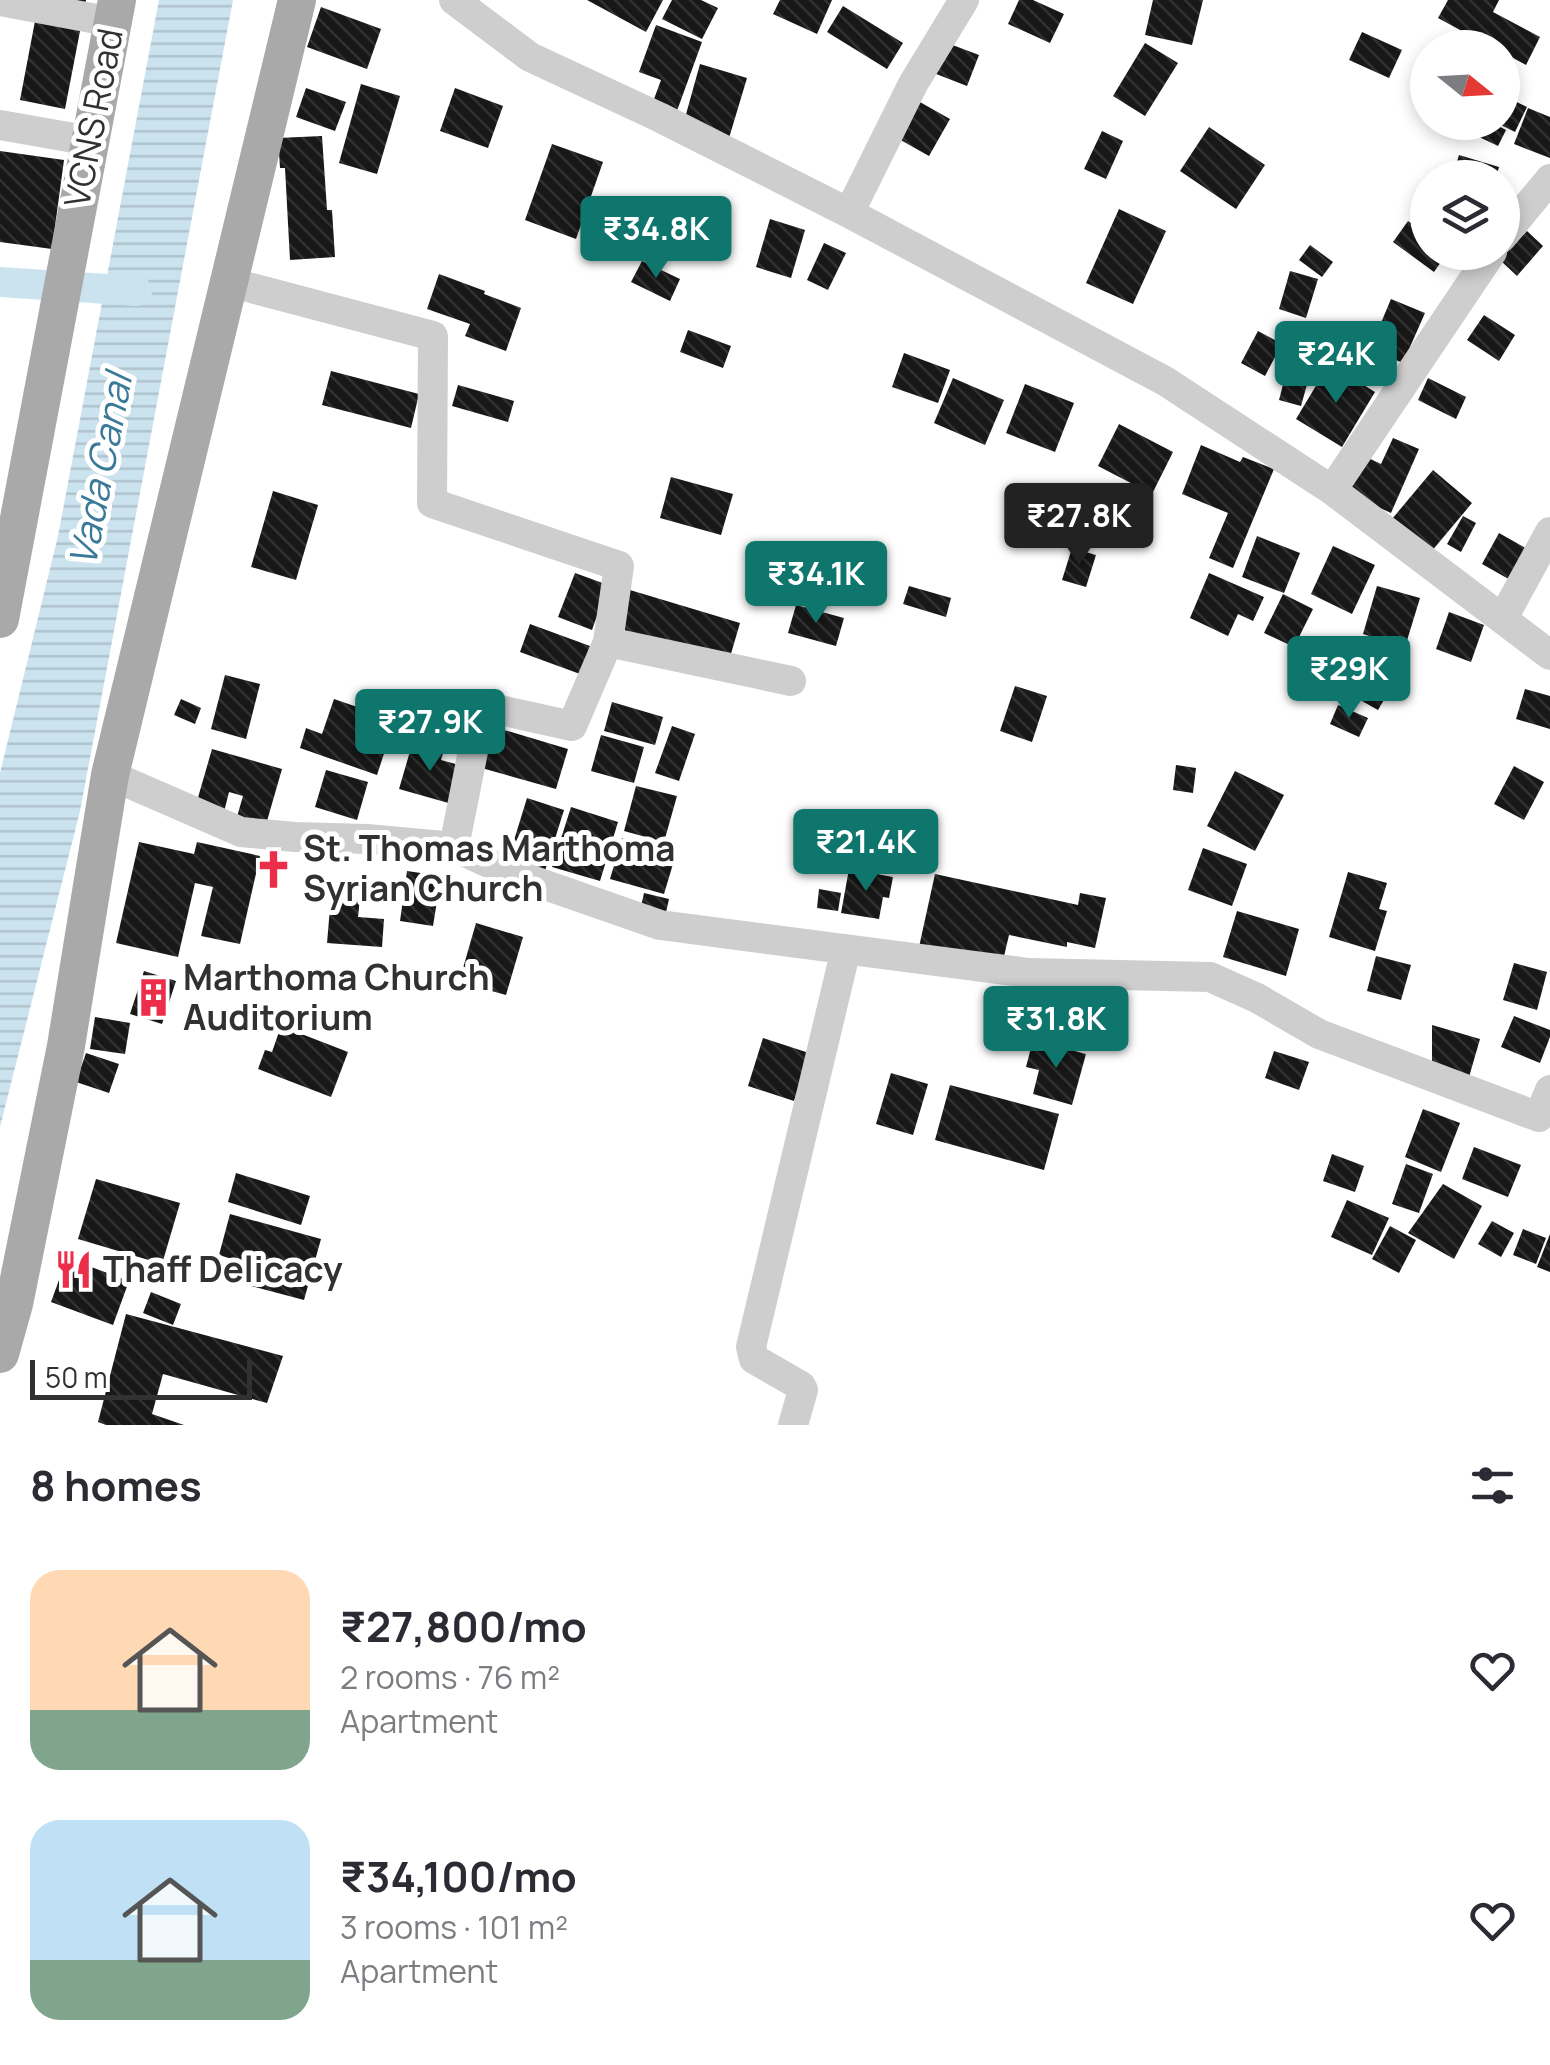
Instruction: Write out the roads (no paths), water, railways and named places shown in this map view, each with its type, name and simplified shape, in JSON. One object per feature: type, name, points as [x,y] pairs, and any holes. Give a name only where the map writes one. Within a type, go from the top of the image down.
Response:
[{"type":"main road","points":[[0,1354],[7,1303],[66,1046],[110,775],[297,0]]},
{"type":"main road","name":"VCNS Road","points":[[1,604],[115,11]]},
{"type":"street","points":[[454,0],[530,57],[659,116],[1165,381],[1332,490],[1550,655]]},
{"type":"street","points":[[849,213],[913,84],[964,0]]},
{"type":"street","points":[[0,1],[115,11]]},
{"type":"street","points":[[0,125],[91,140]]},
{"type":"street","points":[[1520,215],[1550,179]]},
{"type":"street","points":[[1332,490],[1480,270]]},
{"type":"street","points":[[229,282],[434,336],[432,503],[619,566],[608,642],[572,726],[482,706],[454,847]]},
{"type":"street","points":[[1503,618],[1550,532]]},
{"type":"street","points":[[608,642],[792,680]]},
{"type":"street","points":[[110,775],[241,832],[454,847],[508,872],[660,926],[1029,972],[1210,977],[1257,998],[1319,1034],[1539,1117],[1550,1090]]},
{"type":"street","points":[[793,1425],[801,1386],[754,1359],[751,1347],[846,949]]},
{"type":"water","name":"Vada Canal","points":[[159,0],[233,0],[80,811],[0,1127],[0,773],[58,536]]},
{"type":"waterway","points":[[0,282],[137,291]]},
{"type":"place","name":"St. Thomas Marthoma Syrian Church","points":[[273,869]]},
{"type":"place","name":"Marthoma Church Auditorium","points":[[153,998]]},
{"type":"place","name":"Thaff Delicacy","points":[[73,1270]]}]
